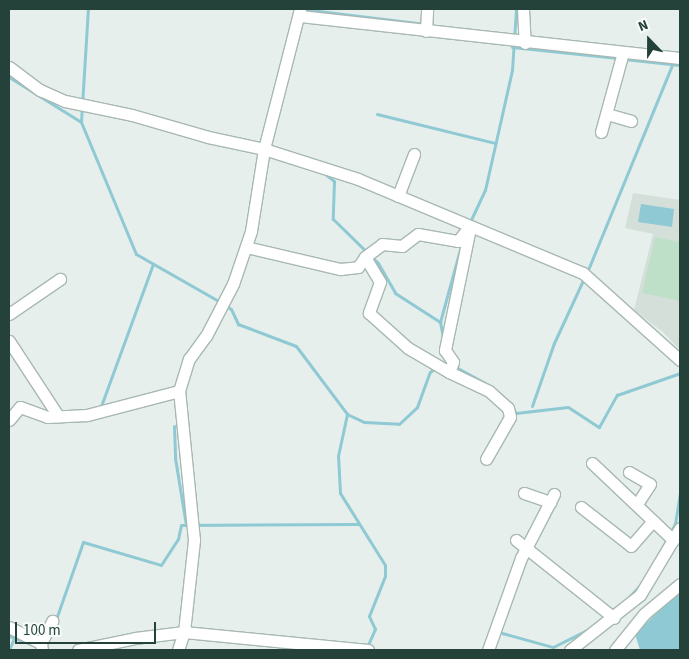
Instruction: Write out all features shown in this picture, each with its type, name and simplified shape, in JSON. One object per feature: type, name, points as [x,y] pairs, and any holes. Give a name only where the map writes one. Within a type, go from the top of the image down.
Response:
[{"type":"street","points":[[426,31],[427,9]]},
{"type":"street","points":[[523,9],[525,43]]},
{"type":"street","points":[[178,650],[184,632],[194,540],[179,391],[189,359],[206,336],[233,284],[246,246],[264,149],[300,12],[622,57],[680,58]]},
{"type":"street","points":[[601,132],[622,57]]},
{"type":"street","points":[[9,67],[40,90],[64,101],[264,149],[358,179],[585,275],[680,360]]},
{"type":"street","points":[[607,114],[631,121]]},
{"type":"street","points":[[398,196],[414,154]]},
{"type":"street","points":[[246,246],[340,268],[358,267],[365,257],[382,244],[402,246],[418,234],[458,242],[469,227]]},
{"type":"street","points":[[449,372],[453,362],[445,350],[469,227]]},
{"type":"street","points":[[365,257],[380,282],[369,313],[408,348],[449,372],[489,391],[508,408],[510,417],[486,459]]},
{"type":"street","points":[[9,314],[60,279]]},
{"type":"street","points":[[9,341],[57,413]]},
{"type":"street","points":[[9,420],[20,407],[47,417],[57,413],[87,415],[179,391]]},
{"type":"street","points":[[592,463],[637,504],[669,537]]},
{"type":"street","points":[[629,472],[650,484],[637,504]]},
{"type":"street","points":[[488,650],[526,548],[552,498],[524,493]]},
{"type":"street","points":[[581,507],[631,546],[653,521]]},
{"type":"street","points":[[570,650],[610,615],[640,594],[669,537],[680,528]]},
{"type":"street","points":[[516,540],[610,615]]},
{"type":"street","points":[[615,650],[644,614],[680,584]]},
{"type":"street","points":[[9,627],[41,646],[52,621]]},
{"type":"street","points":[[78,650],[135,638],[184,632],[368,650]]},
{"type":"shaded area","points":[[633,193],[680,200],[680,350],[663,332],[634,310],[653,234],[625,228]]},
{"type":"green space","points":[[655,237],[680,242],[680,301],[642,293]]},
{"type":"water","points":[[641,204],[674,209],[672,227],[638,222]]},
{"type":"water","points":[[680,590],[680,650],[640,650],[635,634]]},
{"type":"waterway","points":[[9,77],[81,122],[88,9]]},
{"type":"waterway","points":[[302,9],[425,24]]},
{"type":"waterway","points":[[469,224],[485,190],[512,70],[516,9]]},
{"type":"waterway","points":[[512,47],[617,58]]},
{"type":"waterway","points":[[624,59],[680,65]]},
{"type":"waterway","points":[[532,406],[554,343],[590,265],[672,65]]},
{"type":"waterway","points":[[377,114],[495,143]]},
{"type":"waterway","points":[[81,122],[136,254],[220,302]]},
{"type":"waterway","points":[[324,173],[334,181],[333,219],[378,263],[395,293],[440,322],[443,337]]},
{"type":"waterway","points":[[440,322],[461,246]]},
{"type":"waterway","points":[[101,406],[153,264]]},
{"type":"waterway","points":[[225,305],[231,309],[238,324],[296,346],[347,414]]},
{"type":"waterway","points":[[441,353],[449,363]]},
{"type":"waterway","points":[[454,366],[488,385]]},
{"type":"waterway","points":[[367,647],[375,629],[369,616],[385,576],[385,565],[340,493],[338,456],[347,414],[364,422],[399,424],[417,407],[430,372],[435,368]]},
{"type":"waterway","points":[[512,408],[516,413],[568,407],[599,427],[617,395],[680,373]]},
{"type":"waterway","points":[[174,426],[175,458],[186,525]]},
{"type":"waterway","points":[[660,552],[675,524],[680,491]]},
{"type":"waterway","points":[[55,622],[83,542],[161,565],[178,539],[181,525],[359,524]]},
{"type":"waterway","points":[[629,597],[640,585]]},
{"type":"waterway","points":[[502,633],[553,647],[589,629]]},
{"type":"waterway","points":[[9,636],[36,646]]},
{"type":"waterway","points":[[9,650],[14,638]]}]
